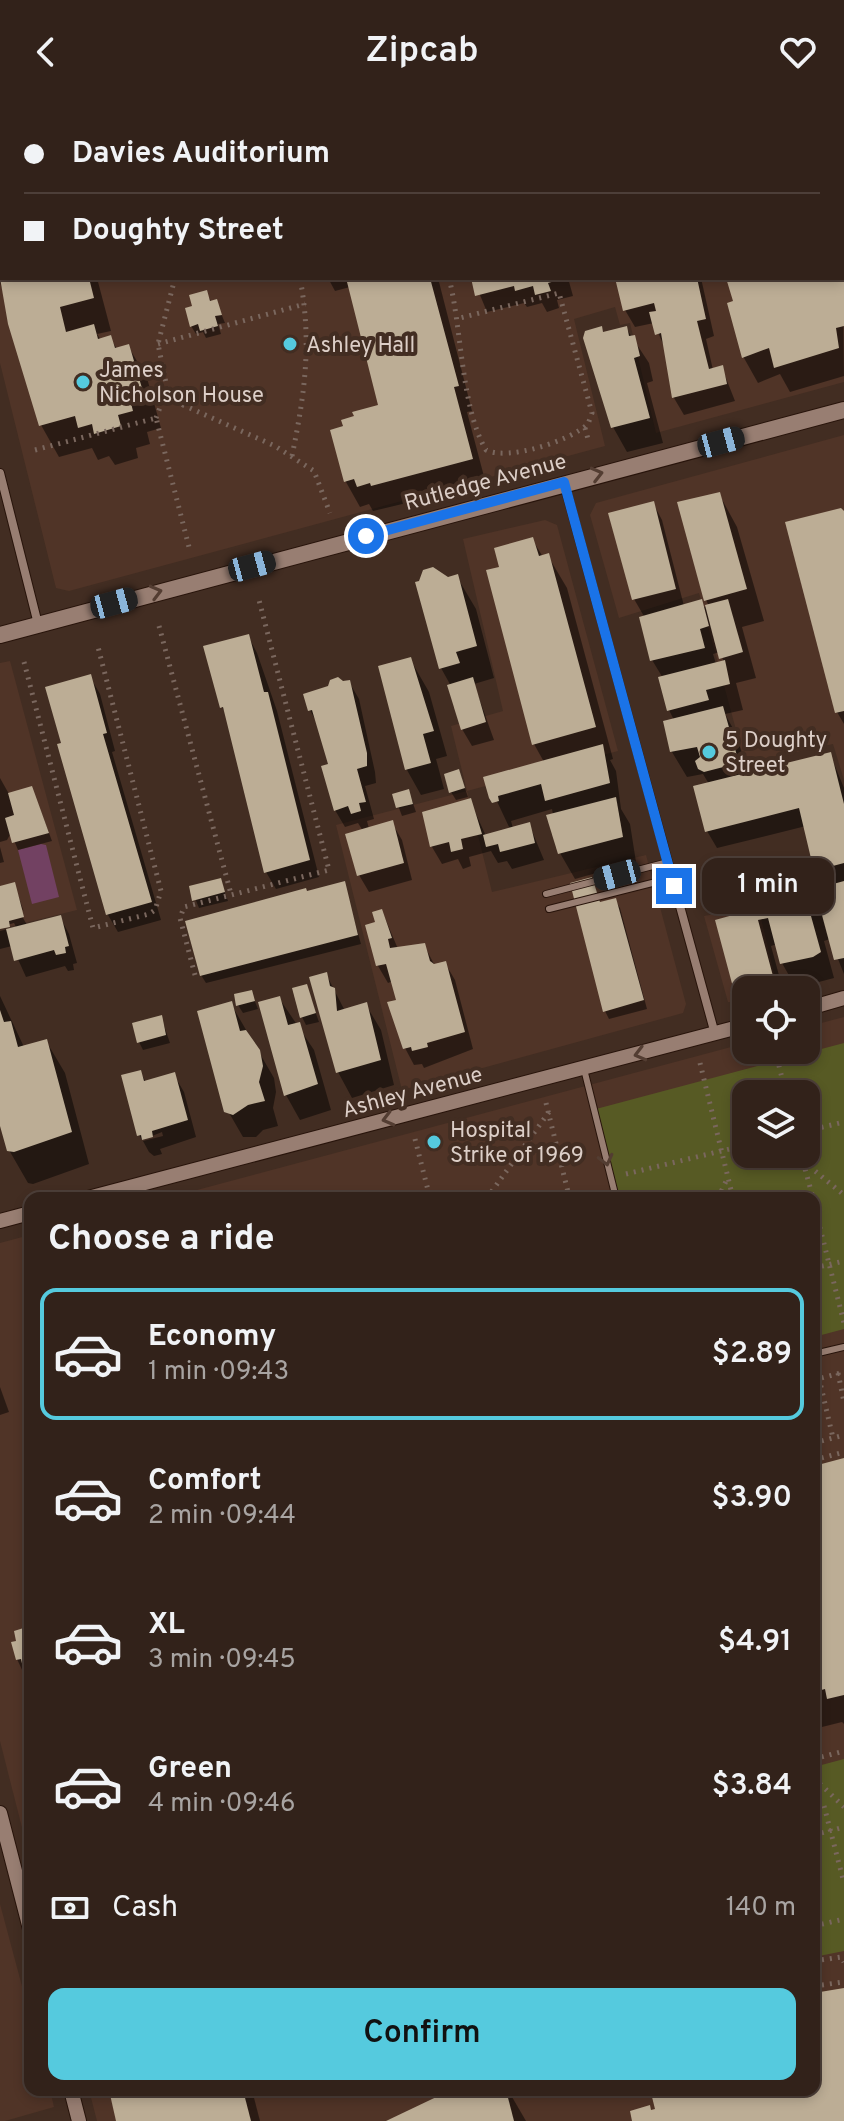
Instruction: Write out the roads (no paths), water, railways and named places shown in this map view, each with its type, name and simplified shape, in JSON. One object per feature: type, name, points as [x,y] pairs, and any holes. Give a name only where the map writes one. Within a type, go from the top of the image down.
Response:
[{"type":"main road","name":"Rutledge Avenue","points":[[0,635],[564,482],[844,410]]},
{"type":"street","points":[[0,473],[38,624]]},
{"type":"street","points":[[564,482],[715,1034]]},
{"type":"street","points":[[820,1005],[844,998]]},
{"type":"street","name":"Ashley Avenue","points":[[111,1192],[732,1029]]},
{"type":"street","points":[[0,1221],[24,1215]]},
{"type":"street","points":[[0,1813],[24,1906]]},
{"type":"street","points":[[73,2096],[79,2121]]},
{"type":"lane","points":[[546,894],[668,862]]},
{"type":"lane","points":[[549,909],[672,878]]},
{"type":"lane","points":[[584,1069],[614,1192]]},
{"type":"lane","points":[[820,1353],[844,1347]]},
{"type":"place","name":"Ashley Hall","points":[[290,344]]},
{"type":"place","name":"James Nicholson House","points":[[83,382]]},
{"type":"place","name":"5 Doughty Street","points":[[709,752]]},
{"type":"place","name":"Hospital Strike of 1969","points":[[434,1142]]}]
